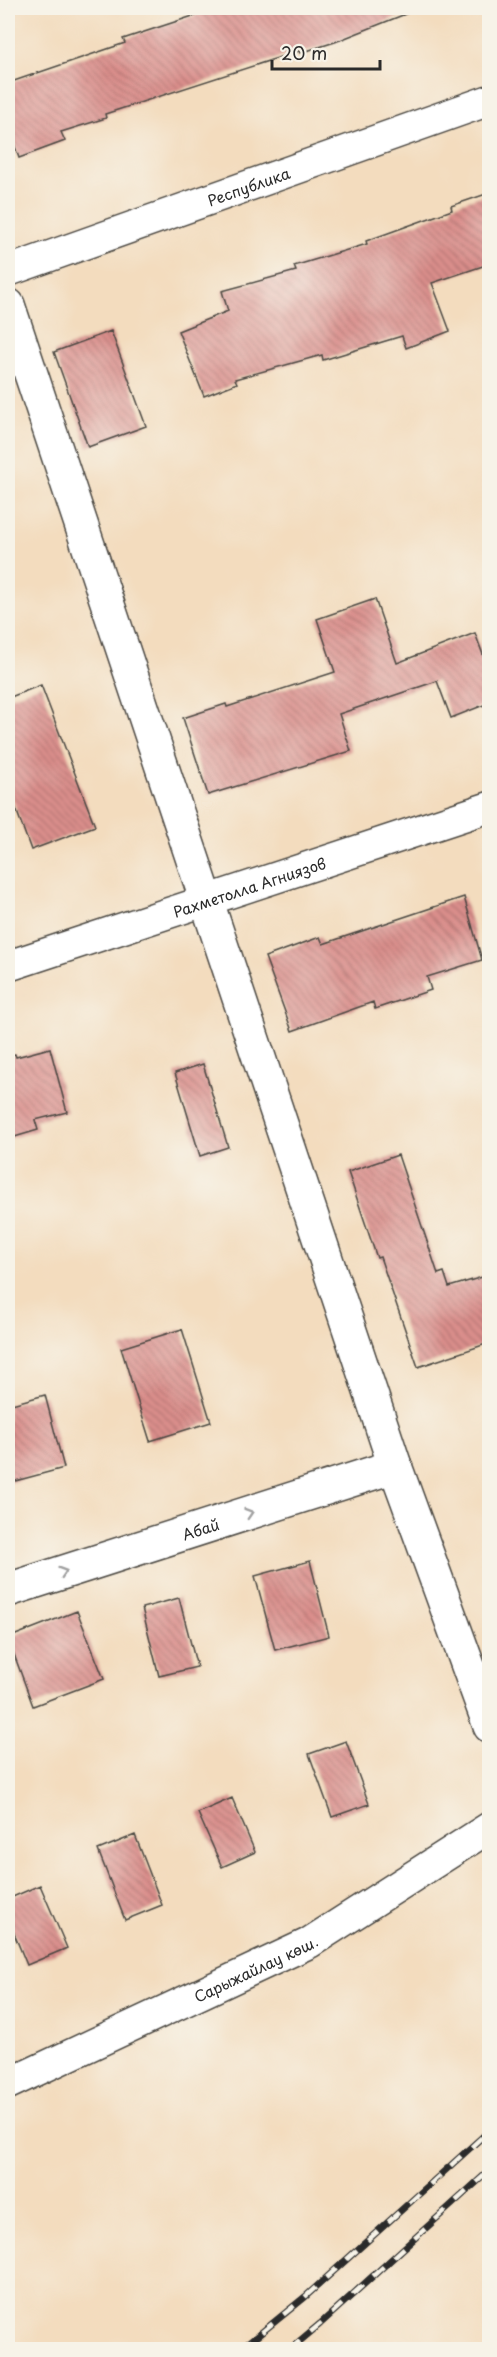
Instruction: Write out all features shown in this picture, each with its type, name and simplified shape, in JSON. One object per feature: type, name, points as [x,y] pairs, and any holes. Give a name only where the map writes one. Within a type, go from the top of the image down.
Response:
[{"type":"main road","points":[[8,305],[208,899],[395,1466],[482,1677],[489,1726]]},
{"type":"main road","name":"Абай","points":[[8,1590],[395,1466]]},
{"type":"street","name":"Республика","points":[[8,271],[489,100]]},
{"type":"street","name":"Рахметолла Агниязов","points":[[8,966],[489,807]]},
{"type":"street","name":"Сарыжайлау көш.","points":[[8,2084],[309,1943],[489,1827]]},
{"type":"building","points":[[200,8],[418,9],[335,42],[300,53],[299,51],[105,114],[106,118],[61,132],[65,141],[19,158],[8,127],[8,83],[125,43],[123,39],[202,13]]},
{"type":"building","points":[[489,193],[489,264],[432,283],[450,331],[406,348],[402,336],[323,360],[322,355],[235,379],[237,383],[204,396],[178,331],[228,311],[222,291],[296,271],[294,266],[367,244],[366,241],[452,210],[451,206]]},
{"type":"building","points":[[111,331],[146,426],[88,447],[54,352]]},
{"type":"building","points":[[375,599],[397,663],[475,633],[489,671],[489,703],[451,718],[437,681],[339,714],[351,751],[208,795],[183,718],[226,704],[227,707],[335,672],[317,619]]},
{"type":"building","points":[[41,685],[95,826],[31,850],[8,787],[8,698]]},
{"type":"building","points":[[464,897],[482,960],[427,977],[431,990],[375,1009],[373,1002],[292,1031],[265,957],[320,937],[323,944]]},
{"type":"building","points":[[50,1048],[67,1112],[35,1120],[38,1130],[8,1139],[8,1055],[15,1054],[16,1057]]},
{"type":"building","points":[[203,1064],[228,1147],[200,1156],[175,1073]]},
{"type":"building","points":[[398,1155],[438,1274],[444,1272],[449,1287],[489,1275],[489,1343],[418,1367],[348,1172]]},
{"type":"building","points":[[182,1329],[211,1422],[150,1441],[121,1348]]},
{"type":"building","points":[[45,1395],[64,1468],[8,1483],[8,1405]]},
{"type":"building","points":[[310,1561],[329,1636],[275,1650],[255,1576]]},
{"type":"building","points":[[179,1598],[197,1667],[159,1676],[142,1608]]},
{"type":"building","points":[[77,1611],[104,1679],[33,1706],[8,1638]]},
{"type":"building","points":[[346,1741],[369,1804],[332,1817],[309,1754]]},
{"type":"building","points":[[232,1798],[255,1852],[222,1867],[198,1813]]},
{"type":"building","points":[[135,1835],[162,1905],[125,1920],[98,1850]]},
{"type":"building","points":[[40,1885],[67,1948],[27,1965],[8,1919],[8,1899]]},
{"type":"railway","points":[[240,2350],[305,2297],[490,2130]]},
{"type":"railway","points":[[289,2350],[490,2170]]}]
